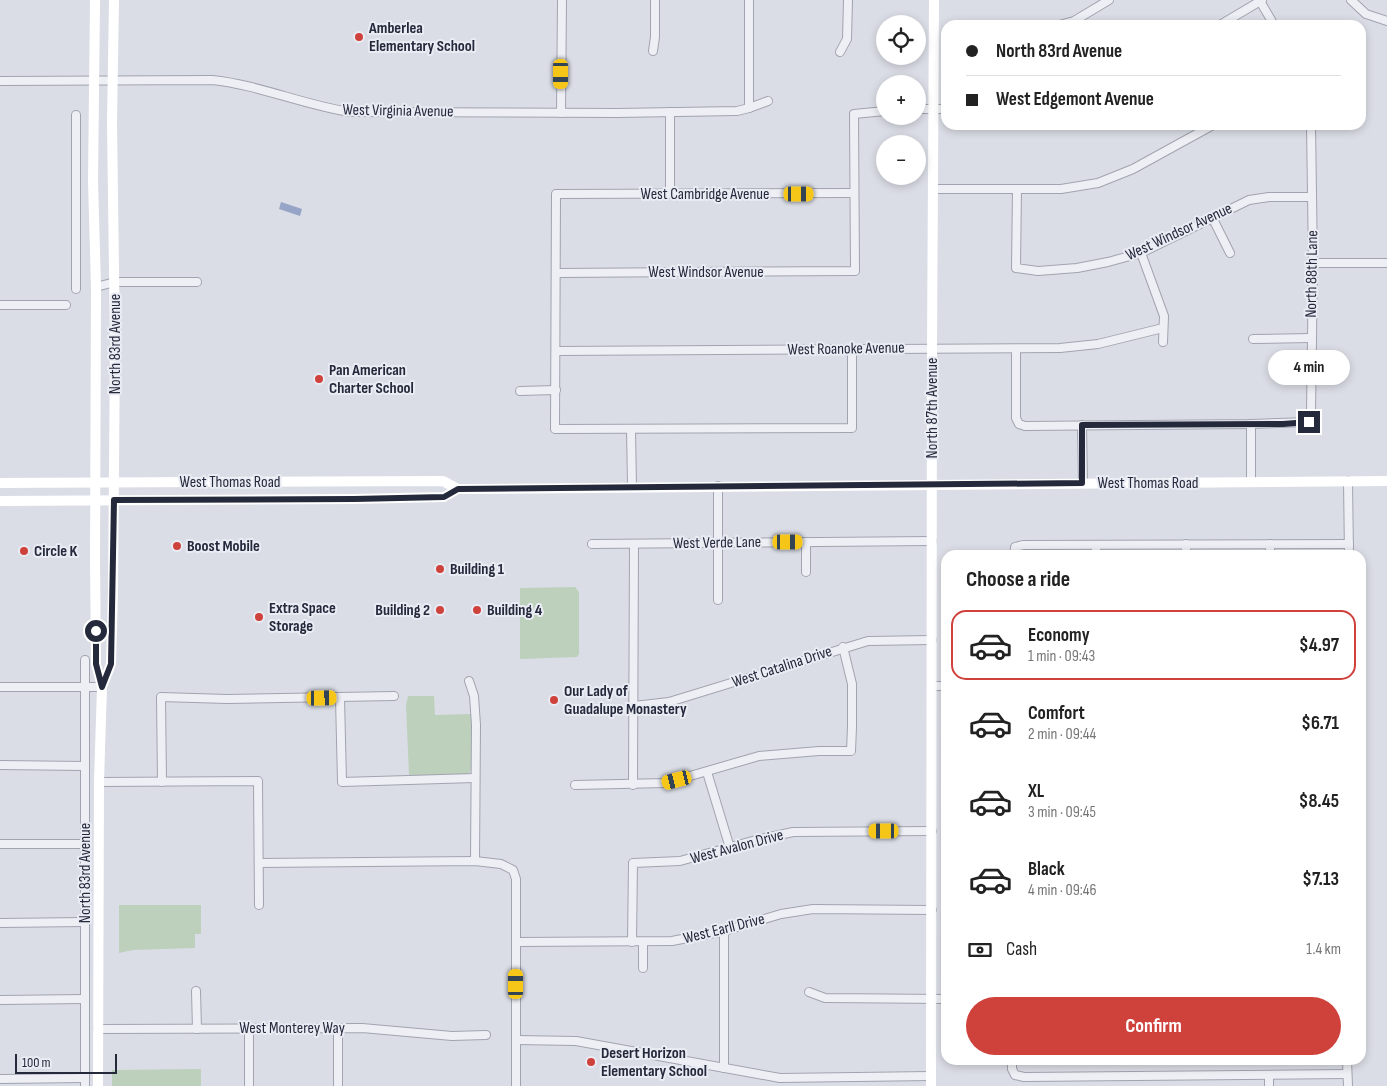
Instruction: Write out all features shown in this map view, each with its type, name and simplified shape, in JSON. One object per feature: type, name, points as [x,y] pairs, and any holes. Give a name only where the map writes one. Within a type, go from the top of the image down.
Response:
[{"type":"main road","name":"North 83rd Avenue","points":[[95,0],[93,182],[96,287],[96,664],[102,687],[99,782],[98,1086]]},
{"type":"main road","name":"North 83rd Avenue","points":[[102,687],[111,664],[114,500],[114,0]]},
{"type":"main road","name":"North 87th Avenue","points":[[931,1081],[934,0]]},
{"type":"main road","name":"West Thomas Road","points":[[0,483],[442,481],[458,489],[1387,481]]},
{"type":"main road","points":[[294,482],[294,499]]},
{"type":"main road","name":"West Thomas Road","points":[[0,501],[444,497],[458,489]]},
{"type":"street","points":[[561,113],[562,0]]},
{"type":"street","points":[[653,51],[655,0]]},
{"type":"street","points":[[749,0],[749,108]]},
{"type":"street","points":[[840,52],[847,39],[848,0]]},
{"type":"street","points":[[1076,20],[1109,0]]},
{"type":"street","points":[[1228,20],[1261,0],[1271,20]]},
{"type":"street","points":[[1351,0],[1366,14],[1387,21]]},
{"type":"street","points":[[1363,20],[1366,14]]},
{"type":"street","name":"West Virginia Avenue","points":[[0,82],[212,80],[232,82],[350,112],[561,113],[737,111],[768,101]]},
{"type":"street","points":[[926,109],[941,109]]},
{"type":"street","points":[[670,112],[670,194]]},
{"type":"street","points":[[854,193],[854,114],[876,112]]},
{"type":"street","points":[[76,115],[76,289]]},
{"type":"street","points":[[933,189],[1061,189],[1098,183],[1133,169],[1204,130]]},
{"type":"street","name":"North 88th Lane","points":[[1251,424],[1309,422],[1311,413],[1314,263],[1311,130]]},
{"type":"street","name":"West Windsor Avenue","points":[[1017,189],[1016,268],[1038,271],[1077,268],[1140,253],[1249,200],[1312,197]]},
{"type":"street","name":"West Cambridge Avenue","points":[[557,273],[556,194],[854,193]]},
{"type":"street","name":"West Windsor Avenue","points":[[557,273],[854,272],[854,193]]},
{"type":"street","points":[[1212,217],[1230,253]]},
{"type":"street","points":[[1140,253],[1164,316],[1164,342]]},
{"type":"street","points":[[1314,263],[1387,263]]},
{"type":"street","points":[[557,273],[555,429],[852,428],[852,349]]},
{"type":"street","points":[[96,287],[115,282],[197,282]]},
{"type":"street","points":[[0,304],[66,305]]},
{"type":"street","name":"West Roanoke Avenue","points":[[556,351],[1060,348],[1098,344],[1163,328]]},
{"type":"street","points":[[1253,339],[1311,338]]},
{"type":"street","points":[[1016,349],[1016,418],[1019,424],[1025,426],[1251,424],[1251,482]]},
{"type":"street","points":[[520,391],[556,390]]},
{"type":"street","points":[[1082,425],[1082,483]]},
{"type":"street","points":[[632,429],[632,487]]},
{"type":"street","points":[[1348,481],[1349,550]]},
{"type":"street","points":[[718,486],[718,600]]},
{"type":"street","name":"West Verde Lane","points":[[592,544],[932,541]]},
{"type":"street","points":[[806,542],[806,572]]},
{"type":"street","points":[[634,544],[634,785]]},
{"type":"street","points":[[1186,544],[1186,550]]},
{"type":"street","points":[[1270,544],[1270,550]]},
{"type":"street","points":[[1015,550],[1022,545],[1349,544]]},
{"type":"street","points":[[1096,545],[1096,550]]},
{"type":"street","name":"West Catalina Drive","points":[[634,706],[669,702],[843,648],[877,640],[932,640]]},
{"type":"street","points":[[575,785],[666,783],[758,756],[800,752],[850,751],[852,684],[843,648]]},
{"type":"street","name":"North 83rd Avenue","points":[[85,660],[85,1082]]},
{"type":"street","points":[[469,681],[474,696],[476,725],[475,861]]},
{"type":"street","points":[[932,686],[941,686]]},
{"type":"street","points":[[0,687],[102,687]]},
{"type":"street","points":[[162,782],[161,697],[227,699],[394,696]]},
{"type":"street","points":[[340,698],[342,782],[475,778]]},
{"type":"street","points":[[0,765],[85,766]]},
{"type":"street","points":[[707,772],[730,848]]},
{"type":"street","points":[[99,782],[258,781],[258,905]]},
{"type":"street","name":"West Avalon Drive","points":[[632,942],[633,863],[680,861],[778,834],[794,832],[932,831]]},
{"type":"street","points":[[0,844],[85,844]]},
{"type":"street","points":[[258,863],[475,861],[501,864],[513,870],[516,879],[517,942],[516,1086]]},
{"type":"street","name":"West Earll Drive","points":[[517,942],[643,942],[684,940],[724,931],[781,914],[813,909],[932,910]]},
{"type":"street","points":[[0,923],[85,922]]},
{"type":"street","points":[[724,931],[724,1068]]},
{"type":"street","points":[[643,942],[643,968]]},
{"type":"street","points":[[196,991],[197,1029]]},
{"type":"street","points":[[809,992],[825,998],[941,999]]},
{"type":"street","points":[[0,1000],[85,999]]},
{"type":"street","points":[[249,1028],[249,1086]]},
{"type":"street","points":[[338,1028],[338,1086]]},
{"type":"street","name":"West Monterey Way","points":[[98,1029],[362,1028],[452,1036],[486,1035]]},
{"type":"street","points":[[516,1040],[576,1041],[780,1078],[852,1081],[931,1081]]},
{"type":"street","points":[[1012,1065],[1015,1075],[1034,1076],[1347,1074]]},
{"type":"street","points":[[1348,1065],[1348,1086]]},
{"type":"street","points":[[1269,1075],[1269,1086]]},
{"type":"street","points":[[0,1079],[85,1082]]},
{"type":"green space","points":[[575,587],[579,592],[579,654],[577,657],[520,659],[520,588]]},
{"type":"green space","points":[[408,696],[434,696],[435,715],[471,714],[471,769],[469,773],[464,775],[409,775],[406,705]]},
{"type":"green space","points":[[119,905],[201,905],[201,934],[195,934],[195,948],[133,950],[119,953]]},
{"type":"green space","points":[[201,1069],[201,1086],[112,1086],[112,1070]]},
{"type":"water","points":[[281,202],[302,209],[300,216],[279,209]]},
{"type":"place","name":"Amberlea Elementary School","points":[[359,37]]},
{"type":"place","name":"Pan American Charter School","points":[[319,379]]},
{"type":"place","name":"Boost Mobile","points":[[177,546]]},
{"type":"place","name":"Circle K","points":[[24,551]]},
{"type":"place","name":"Building 1","points":[[440,569]]},
{"type":"place","name":"Building 2","points":[[440,610]]},
{"type":"place","name":"Building 4","points":[[477,610]]},
{"type":"place","name":"Extra Space Storage","points":[[259,617]]},
{"type":"place","name":"Our Lady of Guadalupe Monastery","points":[[554,700]]},
{"type":"place","name":"Desert Horizon Elementary School","points":[[591,1062]]},
{"type":"route","points":[[96,631],[96,664],[102,687],[111,664],[114,592],[114,500],[444,497],[458,489],[1082,483],[1082,425],[1300,424],[1309,422]]}]
